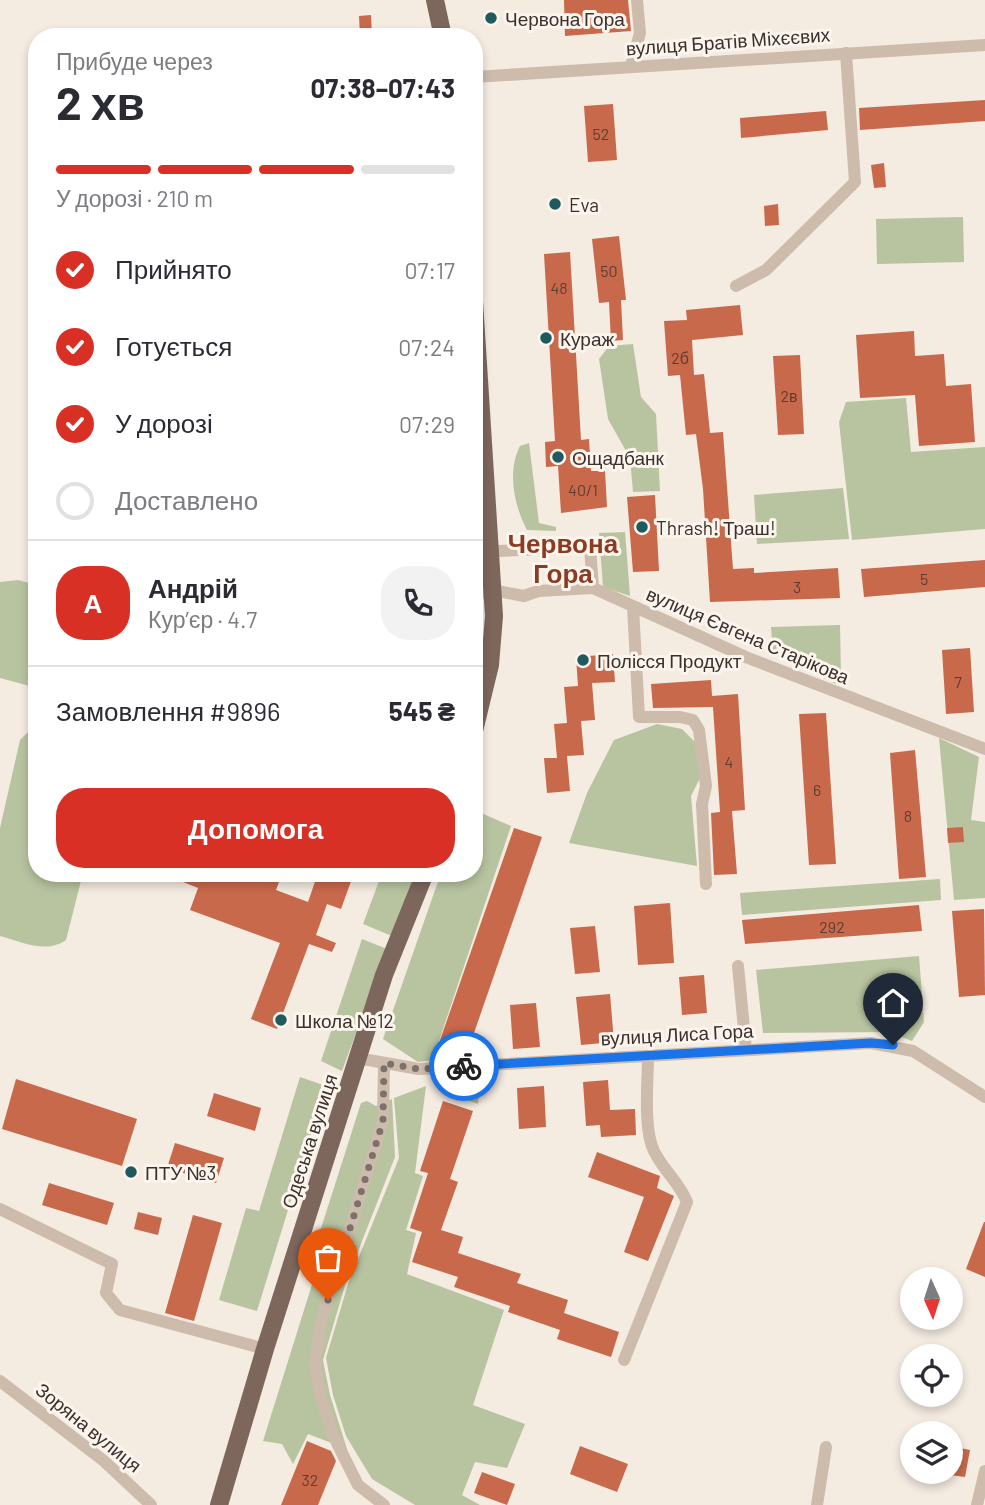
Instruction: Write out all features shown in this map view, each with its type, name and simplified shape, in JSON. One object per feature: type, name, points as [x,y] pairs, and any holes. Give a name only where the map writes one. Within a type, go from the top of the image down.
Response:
[{"type":"main road","points":[[435,0],[441,28]]},
{"type":"main road","points":[[483,552],[492,590],[490,664],[483,693]]},
{"type":"main road","name":"Одеська вулиця","points":[[219,1505],[357,1058],[384,975],[421,882]]},
{"type":"street","points":[[631,66],[640,33],[638,0]]},
{"type":"street","name":"вулиця Братів Міхєєвих","points":[[483,76],[985,45]]},
{"type":"street","points":[[736,286],[766,270],[855,182],[846,53]]},
{"type":"street","points":[[483,552],[590,547],[593,588]]},
{"type":"street","name":"вулиця Євгена Старікова","points":[[492,590],[524,596],[538,591],[593,588],[748,658],[985,750]]},
{"type":"street","points":[[483,592],[492,590]]},
{"type":"street","points":[[633,607],[639,717],[680,717],[693,720],[699,730],[706,786],[702,804],[706,884]]},
{"type":"street","points":[[738,966],[746,1050]]},
{"type":"street","name":"вулиця Лиса Гора","points":[[357,1058],[419,1069],[871,1043],[893,1045],[913,1051],[985,1097]]},
{"type":"street","points":[[624,1360],[687,1202],[678,1183],[653,1149],[649,1135],[648,1056]]},
{"type":"street","points":[[384,1063],[383,1121],[321,1322],[315,1363],[320,1395],[332,1433],[358,1485],[384,1505]]},
{"type":"street","points":[[0,1209],[112,1264],[106,1293],[120,1310],[265,1349]]},
{"type":"street","name":"Зоряна вулиця","points":[[0,1381],[104,1461],[151,1505]]},
{"type":"street","points":[[817,1505],[826,1447]]},
{"type":"street","points":[[977,1505],[985,1471]]},
{"type":"green space","points":[[963,217],[964,262],[877,264],[876,219]]},
{"type":"green space","points":[[633,344],[641,397],[656,414],[660,491],[633,492],[630,458],[608,419],[599,359],[609,346]]},
{"type":"green space","points":[[906,398],[911,452],[985,447],[985,529],[852,540],[839,422],[846,402]]},
{"type":"green space","points":[[529,443],[539,523],[556,527],[556,531],[527,530],[519,510],[514,488],[514,466],[520,446]]},
{"type":"green space","points":[[843,488],[849,539],[757,544],[754,495]]},
{"type":"green space","points":[[625,532],[630,596],[603,587],[599,533]]},
{"type":"green space","points":[[18,580],[28,583],[28,686],[0,678],[0,582]]},
{"type":"green space","points":[[840,625],[841,679],[836,684],[773,654],[771,627]]},
{"type":"green space","points":[[657,724],[682,729],[695,742],[700,778],[691,796],[697,866],[569,843],[587,793],[614,740]]},
{"type":"green space","points":[[28,732],[28,882],[81,882],[66,940],[50,946],[34,946],[0,936],[0,828],[20,740]]},
{"type":"green space","points":[[939,738],[979,757],[971,820],[985,822],[985,898],[954,900]]},
{"type":"green space","points":[[483,814],[511,826],[437,1047],[461,1057],[418,1062],[383,1039],[438,882],[483,882]]},
{"type":"green space","points":[[940,879],[941,900],[742,915],[740,893]]},
{"type":"green space","points":[[379,882],[412,882],[392,936],[363,924]]},
{"type":"green space","points":[[362,939],[387,949],[342,1071],[321,1061]]},
{"type":"green space","points":[[919,956],[924,1022],[912,1041],[890,1032],[763,1033],[756,970]]},
{"type":"green space","points":[[449,1076],[481,1077],[478,1104],[444,1092]]},
{"type":"green space","points":[[300,1077],[326,1086],[257,1311],[219,1300],[246,1208],[259,1211]]},
{"type":"green space","points":[[426,1086],[415,1173],[423,1176],[406,1230],[416,1233],[407,1274],[504,1310],[473,1405],[525,1424],[507,1468],[475,1462],[462,1495],[480,1505],[415,1505],[372,1479],[346,1436],[333,1395],[326,1358],[348,1284],[399,1158],[394,1098]]},
{"type":"green space","points":[[392,1099],[395,1157],[346,1282],[323,1360],[330,1395],[347,1449],[308,1434],[293,1464],[282,1444],[263,1441],[320,1259],[316,1244],[361,1103],[367,1101],[376,1106]]},
{"type":"building","points":[[564,0],[628,0],[631,31],[565,36]]},
{"type":"building","points":[[371,15],[372,28],[360,28],[359,16]]},
{"type":"building","points":[[985,100],[985,121],[860,130],[859,108]]},
{"type":"building","points":[[613,104],[617,160],[588,162],[584,106]]},
{"type":"building","points":[[826,111],[828,130],[741,138],[740,118]]},
{"type":"building","points":[[884,163],[886,187],[874,188],[871,165]]},
{"type":"building","points":[[778,204],[779,225],[765,226],[764,206]]},
{"type":"building","points":[[619,236],[626,300],[621,300],[623,340],[611,341],[609,302],[599,303],[592,239]]},
{"type":"building","points":[[570,252],[581,440],[589,439],[591,471],[605,471],[607,507],[561,513],[558,466],[546,467],[545,442],[555,441],[544,254]]},
{"type":"building","points":[[740,305],[743,335],[692,340],[694,375],[704,374],[710,433],[723,432],[733,569],[754,568],[754,573],[838,568],[840,598],[710,602],[703,489],[696,434],[686,435],[680,375],[668,376],[664,321],[687,320],[686,310]]},
{"type":"building","points":[[914,331],[915,356],[944,354],[946,386],[971,384],[975,442],[919,446],[915,395],[860,398],[856,335]]},
{"type":"building","points":[[800,355],[804,434],[778,435],[773,356]]},
{"type":"building","points":[[655,495],[659,571],[633,572],[627,497]]},
{"type":"building","points":[[985,560],[985,587],[864,597],[861,569]]},
{"type":"building","points":[[970,648],[974,712],[946,714],[942,650]]},
{"type":"building","points":[[613,654],[615,682],[592,683],[595,720],[581,721],[584,755],[567,756],[570,791],[547,793],[544,758],[557,758],[554,724],[567,723],[564,687],[578,686],[576,657]]},
{"type":"building","points":[[711,680],[712,696],[738,694],[745,810],[732,811],[737,874],[714,875],[711,813],[720,812],[713,707],[653,708],[651,684]]},
{"type":"building","points":[[826,713],[836,864],[809,865],[799,714]]},
{"type":"building","points":[[915,750],[926,877],[899,879],[890,753]]},
{"type":"building","points":[[963,827],[964,842],[948,843],[947,828]]},
{"type":"building","points":[[514,828],[542,837],[466,1056],[438,1046]]},
{"type":"building","points":[[183,882],[279,882],[276,890],[308,902],[315,882],[351,882],[341,909],[327,904],[316,935],[336,943],[332,952],[309,944],[277,1029],[251,1019],[280,943],[190,910],[198,888]]},
{"type":"building","points":[[670,903],[674,963],[638,965],[634,906]]},
{"type":"building","points":[[919,905],[922,931],[745,944],[742,920]]},
{"type":"building","points":[[984,909],[985,995],[959,997],[952,911]]},
{"type":"building","points":[[595,926],[600,972],[575,974],[570,928]]},
{"type":"building","points":[[704,975],[707,1013],[682,1015],[679,977]]},
{"type":"building","points":[[610,994],[614,1042],[581,1045],[576,997]]},
{"type":"building","points":[[536,1003],[540,1047],[513,1049],[510,1005]]},
{"type":"building","points":[[16,1079],[137,1119],[122,1166],[2,1129]]},
{"type":"building","points":[[608,1080],[610,1110],[635,1109],[636,1135],[601,1137],[600,1125],[586,1126],[583,1082]]},
{"type":"building","points":[[544,1086],[546,1127],[519,1129],[517,1088]]},
{"type":"building","points":[[214,1093],[261,1108],[255,1131],[207,1116]]},
{"type":"building","points":[[443,1101],[473,1111],[450,1179],[458,1182],[441,1230],[463,1237],[458,1253],[521,1274],[517,1283],[568,1300],[564,1313],[619,1332],[611,1357],[557,1339],[560,1330],[508,1312],[510,1306],[454,1287],[458,1277],[412,1262],[422,1232],[410,1228],[428,1173],[420,1171]]},
{"type":"building","points":[[175,1143],[224,1158],[216,1183],[167,1168]]},
{"type":"building","points":[[597,1152],[660,1176],[657,1188],[674,1196],[648,1261],[624,1252],[644,1197],[588,1177]]},
{"type":"building","points":[[49,1183],[114,1203],[107,1225],[42,1205]]},
{"type":"building","points":[[138,1212],[162,1218],[158,1235],[134,1229]]},
{"type":"building","points":[[193,1215],[222,1223],[194,1321],[165,1313]]},
{"type":"building","points":[[985,1222],[985,1277],[966,1269]]},
{"type":"building","points":[[307,1441],[331,1451],[336,1461],[318,1505],[281,1505]]},
{"type":"building","points":[[580,1446],[628,1464],[617,1492],[570,1474]]},
{"type":"building","points":[[963,1449],[970,1450],[963,1477]]},
{"type":"building","points":[[482,1472],[515,1484],[507,1505],[474,1493]]},
{"type":"way so far","points":[[328,1300],[383,1121],[384,1063],[419,1069],[464,1066]]},
{"type":"place","name":"Червона Гора","points":[[491,18]]},
{"type":"place","name":"Eva","points":[[555,204]]},
{"type":"place","name":"Кураж","points":[[546,338]]},
{"type":"place","name":"Ощадбанк","points":[[558,457]]},
{"type":"place","name":"Thrash! Траш!","points":[[642,527]]},
{"type":"place","name":"Полісся Продукт","points":[[583,660]]},
{"type":"place","name":"Школа №12","points":[[281,1020]]},
{"type":"place","name":"ПТУ №3","points":[[131,1172]]},
{"type":"district","name":"Червона Гора","points":[[563,557]]},
{"type":"route","points":[[464,1066],[871,1043],[893,1045]]}]
